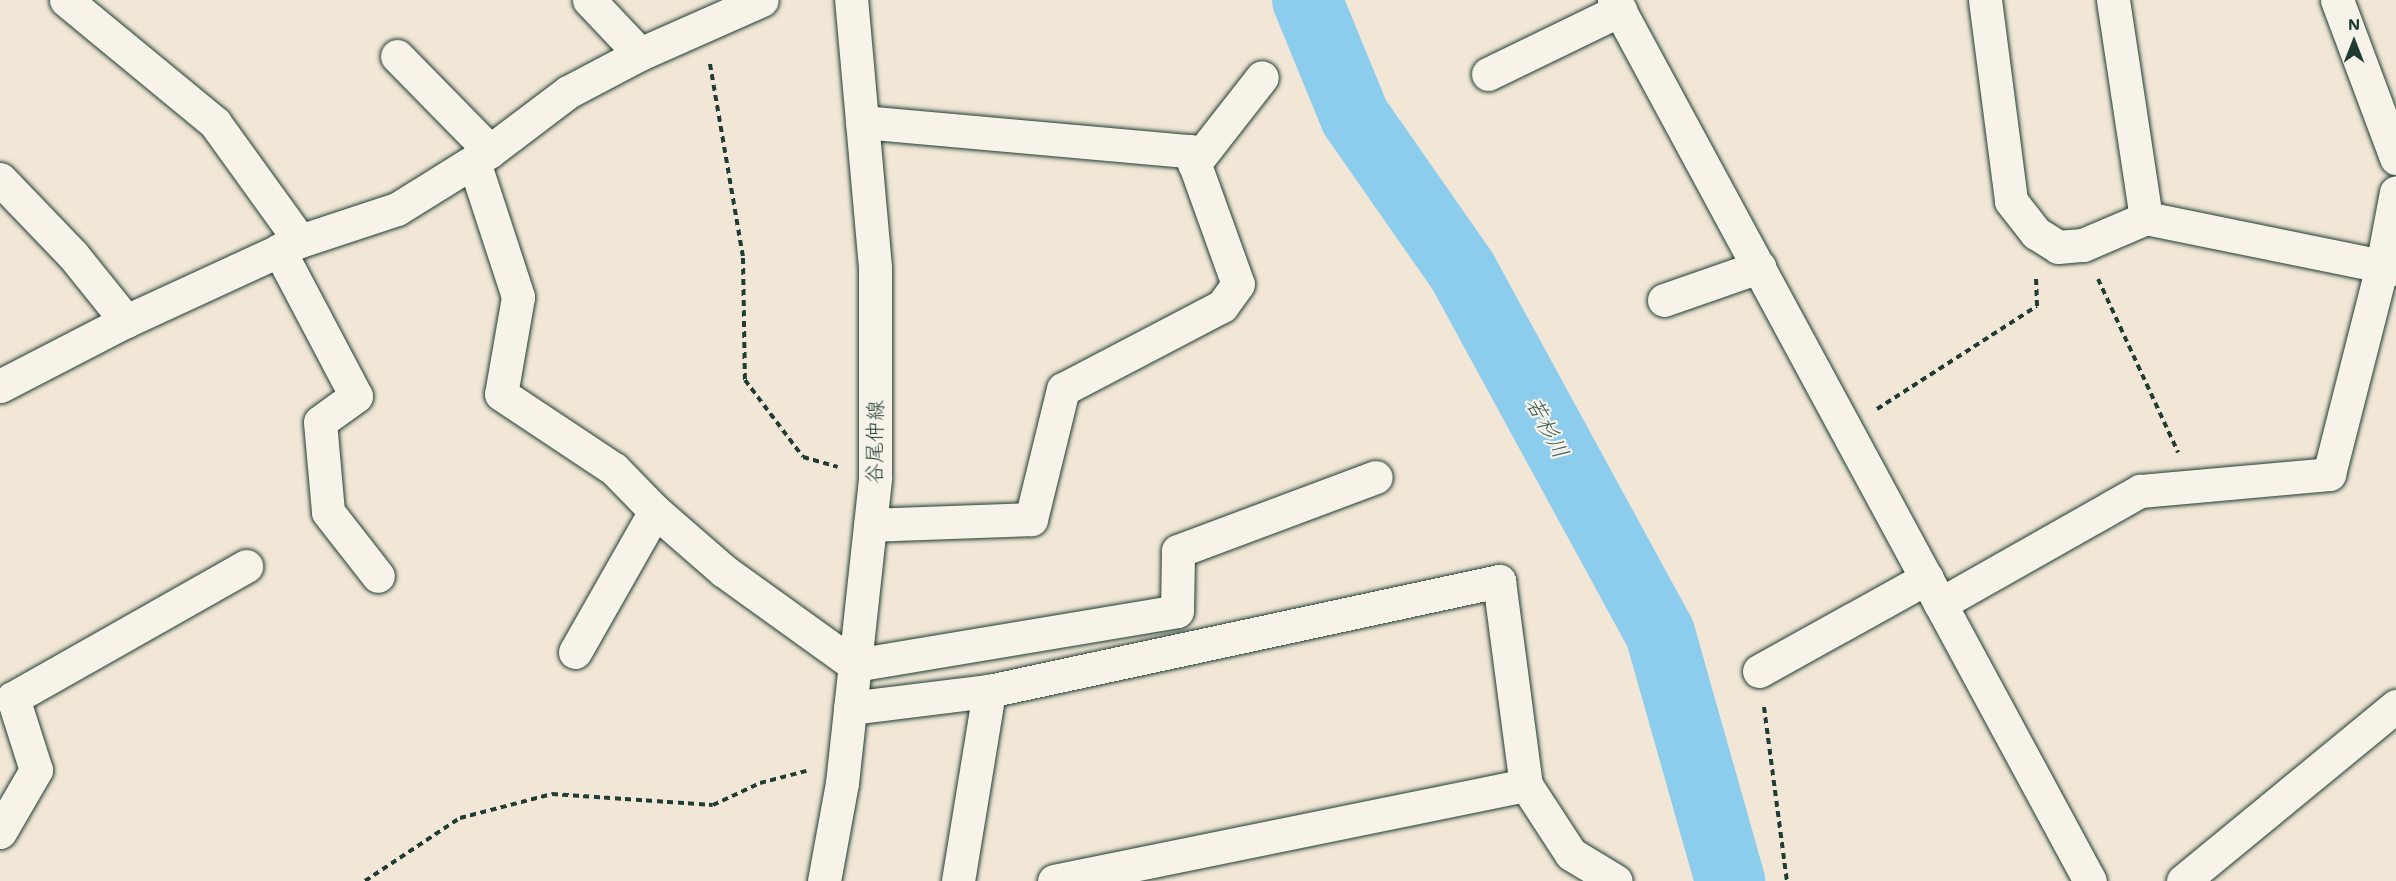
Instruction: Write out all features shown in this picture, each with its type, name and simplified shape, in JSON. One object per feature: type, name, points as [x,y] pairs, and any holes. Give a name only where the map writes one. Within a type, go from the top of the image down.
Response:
[{"type":"street","points":[[66,0],[215,123],[290,245],[356,396],[320,422],[328,512],[378,576]]},
{"type":"street","points":[[589,0],[640,54]]},
{"type":"street","points":[[0,386],[126,321],[290,245],[397,209],[482,157],[568,92],[640,54],[762,0]]},
{"type":"street","name":"谷尾仲線","points":[[824,881],[844,762],[875,477],[875,267],[851,0]]},
{"type":"street","points":[[1985,0],[2011,201],[2036,233],[2058,247],[2082,245],[2146,218],[2389,267]]},
{"type":"street","points":[[2113,0],[2146,218]]},
{"type":"street","points":[[2337,0],[2396,158]]},
{"type":"street","points":[[1488,75],[1617,5],[2090,881]]},
{"type":"street","points":[[397,56],[482,157],[518,297],[501,394],[614,469],[655,511],[724,571],[855,665],[1177,611],[1178,551],[1376,477]]},
{"type":"street","points":[[1194,164],[1262,77]]},
{"type":"street","points":[[862,122],[1190,151],[1238,284],[1222,306],[1063,388],[1030,519],[870,525]]},
{"type":"street","points":[[0,179],[74,255],[126,321]]},
{"type":"street","points":[[1759,671],[1933,591],[2140,491],[2329,474],[2389,267],[2396,192]]},
{"type":"street","points":[[1664,300],[1759,267]]},
{"type":"street","points":[[575,652],[655,511]]},
{"type":"street","points":[[0,832],[36,770],[14,698],[246,566]]},
{"type":"street","points":[[850,708],[989,691],[1499,581],[1526,785],[1571,854],[1616,881]]},
{"type":"street","points":[[958,881],[989,691]]},
{"type":"street","points":[[2183,881],[2396,706]]},
{"type":"street","points":[[1054,881],[1526,785]]},
{"type":"path","points":[[704,24],[743,258],[745,380],[803,457],[875,477]]},
{"type":"path","points":[[1845,428],[2037,306],[2036,233]]},
{"type":"path","points":[[2082,245],[2194,486]]},
{"type":"path","points":[[1759,671],[1787,881]]},
{"type":"path","points":[[365,881],[460,818],[552,794],[713,805],[760,783],[844,762]]},
{"type":"waterway","name":"若杉川","points":[[1307,0],[1355,117],[1463,272],[1660,633],[1730,881]]}]
